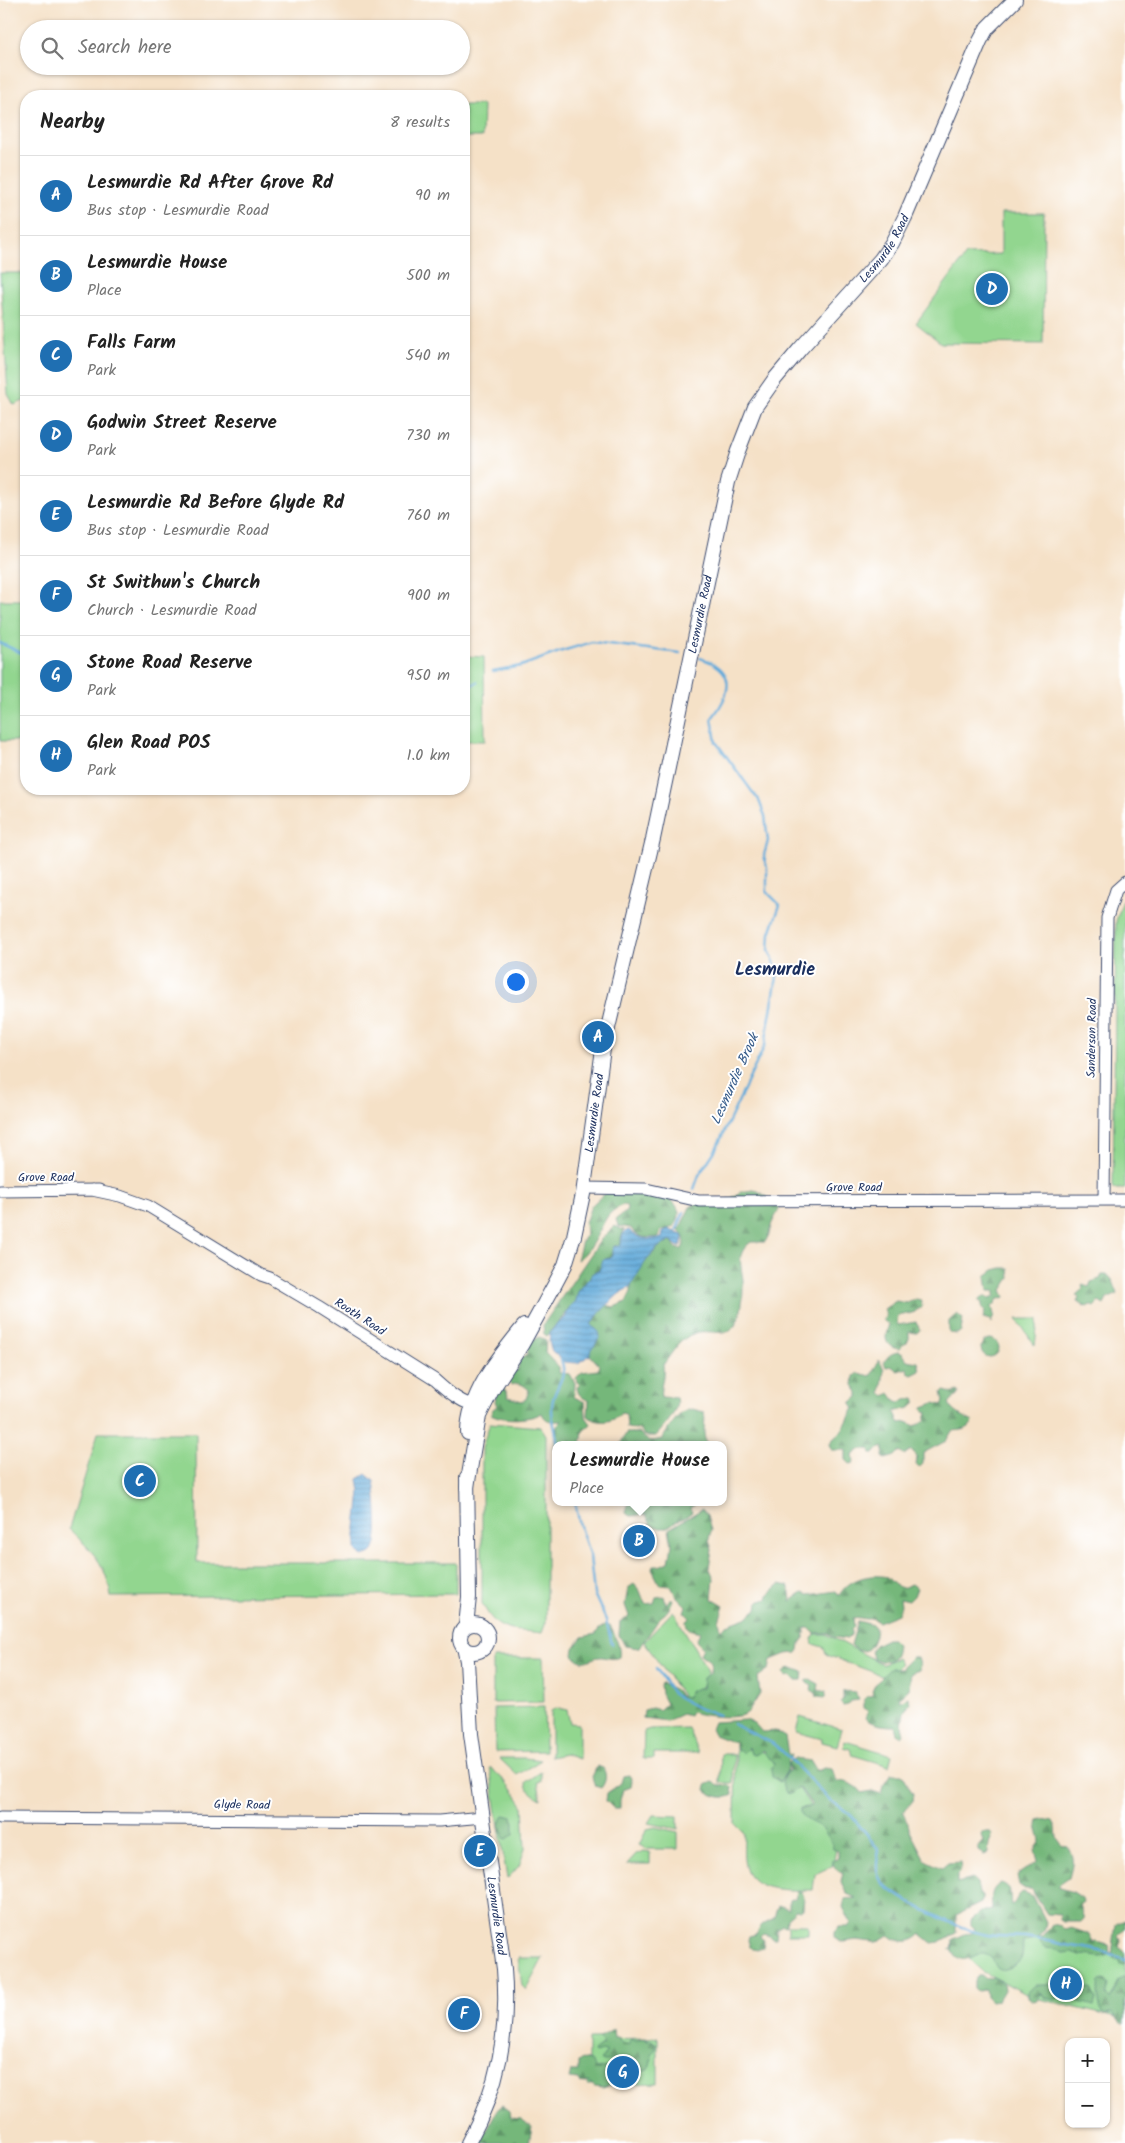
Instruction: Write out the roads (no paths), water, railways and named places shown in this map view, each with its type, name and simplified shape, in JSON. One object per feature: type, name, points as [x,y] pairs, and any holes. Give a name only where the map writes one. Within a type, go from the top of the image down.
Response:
[{"type":"main road","name":"Lesmurdie Road","points":[[472,1626],[469,1597],[467,1487],[476,1426],[476,1404],[497,1363],[547,1298],[565,1264],[574,1236],[584,1188],[608,1022],[653,839],[728,482],[738,451],[755,408],[774,380],[881,259],[892,243],[905,217],[980,41],[987,28],[1015,0]]},
{"type":"main road","name":"Lesmurdie Road","points":[[468,2143],[487,2103],[497,2074],[507,2013],[504,1969],[471,1734],[467,1661],[460,1636],[472,1626]]},
{"type":"main road","name":"Lesmurdie Road","points":[[468,1683],[479,1651],[488,1640],[485,1629],[472,1626]]},
{"type":"main road","points":[[464,1648],[471,1651],[479,1651]]},
{"type":"street","name":"Sanderson Road","points":[[1104,1200],[1107,918],[1116,890],[1125,882]]},
{"type":"street","name":"Grove Road","points":[[584,1188],[646,1189],[699,1201],[1125,1200]]},
{"type":"street","name":"Grove Road","points":[[0,1191],[109,1189],[132,1192],[168,1213]]},
{"type":"street","name":"Rooth Road","points":[[168,1213],[263,1269],[270,1278],[319,1306],[476,1404]]},
{"type":"street","name":"Glyde Road","points":[[0,1818],[440,1821],[483,1817]]},
{"type":"water","points":[[668,1229],[682,1235],[681,1245],[678,1247],[671,1240],[651,1254],[629,1288],[607,1305],[591,1325],[599,1332],[600,1337],[590,1355],[578,1363],[564,1362],[552,1351],[549,1342],[550,1333],[558,1322],[565,1318],[569,1308],[576,1301],[578,1292],[594,1272],[599,1271],[603,1260],[613,1255],[613,1247],[621,1245],[623,1234],[629,1230],[644,1238],[662,1238],[663,1232]]},
{"type":"water","points":[[366,1474],[374,1481],[377,1506],[377,1537],[373,1551],[363,1556],[356,1550],[356,1527],[360,1492],[358,1479]]},
{"type":"waterway","name":"Lesmurdie Brook","points":[[493,671],[521,666],[592,642],[680,653]]},
{"type":"waterway","name":"Lesmurdie Brook","points":[[0,643],[20,652]]},
{"type":"waterway","name":"Lesmurdie Brook","points":[[694,1189],[699,1175],[716,1149],[765,1045],[778,971],[769,950],[770,933],[780,905],[767,892],[767,868],[764,855],[768,841],[765,816],[758,798],[716,742],[712,718],[724,699],[727,690],[725,675],[720,668],[700,658]]},
{"type":"waterway","name":"Lesmurdie Brook","points":[[470,686],[477,682]]},
{"type":"waterway","name":"Lesmurdie Brook","points":[[676,1231],[684,1212]]},
{"type":"waterway","points":[[557,1441],[552,1405],[562,1377],[563,1366],[561,1360]]},
{"type":"waterway","points":[[576,1506],[581,1530],[590,1556],[594,1594],[606,1620],[612,1644]]},
{"type":"waterway","points":[[656,1668],[674,1695],[700,1709],[719,1715]]},
{"type":"waterway","points":[[733,1724],[772,1743],[831,1801],[850,1814],[879,1850],[877,1869],[880,1879],[887,1887],[913,1904],[929,1913],[987,1935],[1025,1937],[1111,1954],[1125,1960]]},
{"type":"place","name":"Godwin Street Reserve","points":[[992,289]]},
{"type":"place","name":"Lesmurdie Rd After Grove Rd","points":[[598,1037]]},
{"type":"place","name":"Falls Farm","points":[[140,1481]]},
{"type":"place","name":"Lesmurdie House","points":[[639,1541]]},
{"type":"place","name":"Lesmurdie Rd Before Glyde Rd","points":[[480,1851]]},
{"type":"place","name":"Glen Road POS","points":[[1066,1984]]},
{"type":"place","name":"St Swithun's Church","points":[[464,2014]]},
{"type":"place","name":"Stone Road Reserve","points":[[623,2072]]},
{"type":"district","name":"Lesmurdie","points":[[775,970]]}]
